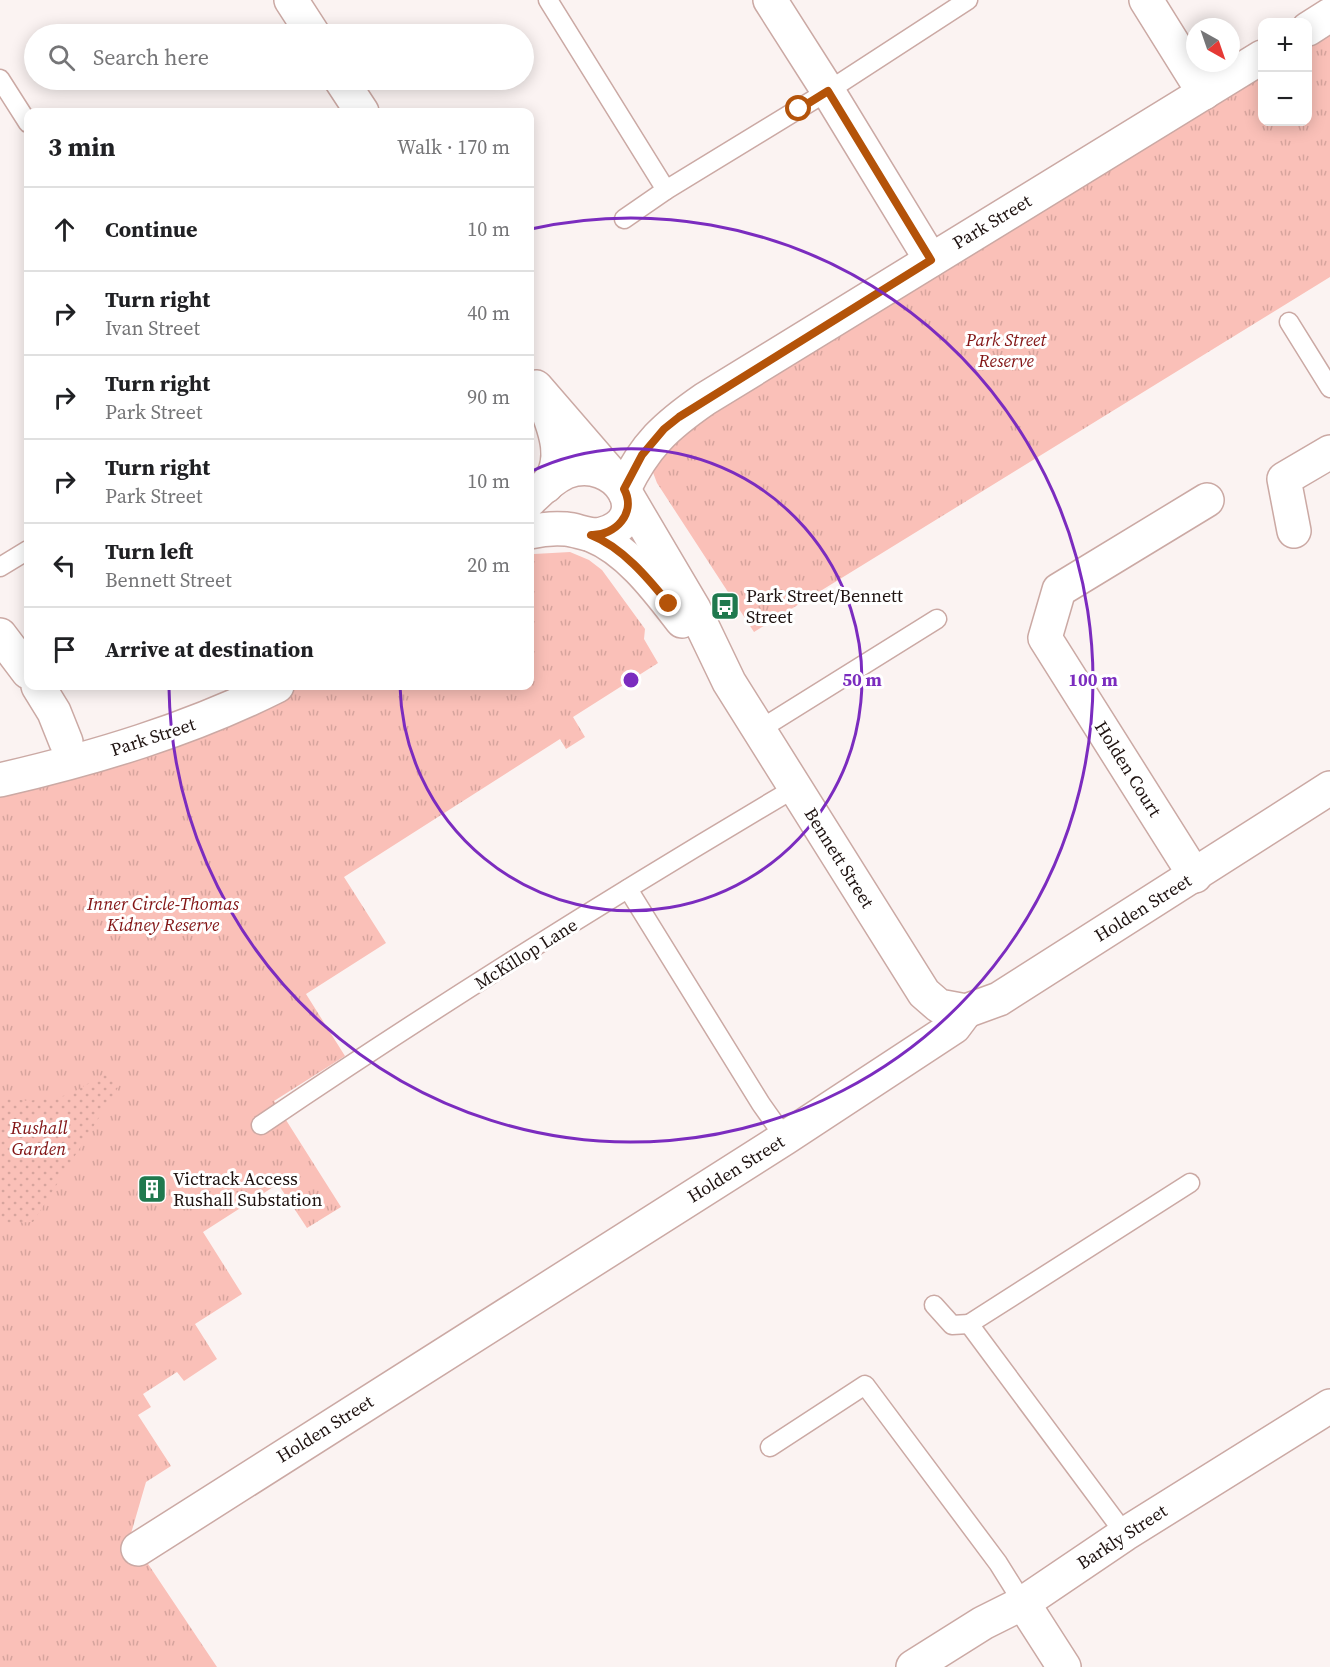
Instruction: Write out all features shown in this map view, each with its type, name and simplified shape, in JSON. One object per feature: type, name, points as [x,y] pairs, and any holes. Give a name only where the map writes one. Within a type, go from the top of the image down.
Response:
[{"type":"street","points":[[291,0],[307,24]]},
{"type":"street","points":[[771,0],[931,260]]},
{"type":"street","points":[[1146,0],[1204,93]]},
{"type":"street","points":[[1312,26],[1330,15]]},
{"type":"street","name":"Park Street","points":[[591,535],[603,533],[625,517],[628,505],[623,488],[642,455],[664,429],[679,417],[1258,60]]},
{"type":"street","points":[[348,90],[359,108]]},
{"type":"street","name":"Bennett Street","points":[[534,383],[623,488],[694,609],[729,682]]},
{"type":"street","name":"Bennett Street","points":[[534,384],[552,424],[557,445],[555,472],[538,493]]},
{"type":"street","points":[[1293,531],[1284,479],[1330,452]]},
{"type":"street","points":[[538,493],[563,474],[588,468],[608,474],[623,488]]},
{"type":"street","name":"Holden Court","points":[[1195,876],[1045,638],[1059,590],[1207,500]]},
{"type":"street","points":[[534,531],[558,528],[591,535]]},
{"type":"street","name":"Bennett Street","points":[[591,535],[614,548],[650,581],[729,682],[924,993],[939,1006],[966,1011]]},
{"type":"street","points":[[0,635],[24,667]]},
{"type":"street","points":[[40,690],[54,712],[66,742]]},
{"type":"street","name":"Park Street","points":[[8,772],[66,742],[163,713],[225,690]]},
{"type":"street","name":"Park Street","points":[[8,772],[113,751],[204,720],[268,690]]},
{"type":"street","name":"Holden Street","points":[[138,1548],[785,1138],[954,1027],[966,1011],[999,999],[1330,788]]},
{"type":"street","name":"Barkly Street","points":[[913,1667],[983,1623],[1023,1603],[1125,1534],[1330,1406]]},
{"type":"street","points":[[1023,1603],[1064,1667]]},
{"type":"lane","points":[[548,0],[666,190]]},
{"type":"lane","points":[[624,219],[666,190],[828,91],[968,0]]},
{"type":"lane","points":[[0,79],[24,117]]},
{"type":"lane","points":[[1289,322],[1330,388]]},
{"type":"lane","points":[[0,567],[24,552]]},
{"type":"lane","points":[[759,730],[936,619]]},
{"type":"lane","name":"McKillop Lane","points":[[261,1125],[350,1065],[628,889],[795,788]]},
{"type":"lane","points":[[628,889],[761,1104],[785,1138]]},
{"type":"lane","points":[[933,1305],[952,1325],[969,1324],[1190,1183]]},
{"type":"lane","points":[[969,1324],[1125,1534]]},
{"type":"lane","points":[[770,1447],[865,1385],[998,1563],[1023,1603]]},
{"type":"green space","name":"Park Street Reserve","points":[[1330,33],[1330,277],[754,632],[657,483],[649,462],[670,439],[1258,75],[1258,126],[1312,126],[1312,44]]},
{"type":"green space","name":"Inner Circle-Thomas Kidney Reserve","points":[[570,552],[589,560],[602,570],[645,629],[644,639],[658,663],[573,717],[585,737],[566,749],[560,739],[344,877],[386,943],[306,994],[345,1056],[274,1101],[341,1207],[307,1228],[278,1184],[203,1232],[242,1294],[195,1324],[217,1359],[184,1381],[177,1372],[143,1394],[151,1407],[138,1415],[171,1466],[146,1482],[130,1537],[217,1667],[0,1667],[0,788],[238,716],[290,690],[534,690],[534,554]]},
{"type":"green space","name":"Rushall Garden","points":[[104,1074],[119,1086],[33,1222],[0,1223],[0,1097],[28,1101],[69,1095]]},
{"type":"place","name":"Park Street/Bennett Street","points":[[725,606]]},
{"type":"place","name":"Victrack Access Rushall Substation","points":[[152,1189]]},
{"type":"route","points":[[669,604],[650,581],[609,544],[591,535],[610,531],[625,517],[628,497],[624,489],[642,455],[664,429],[705,399],[931,260],[828,91],[799,109]]}]
